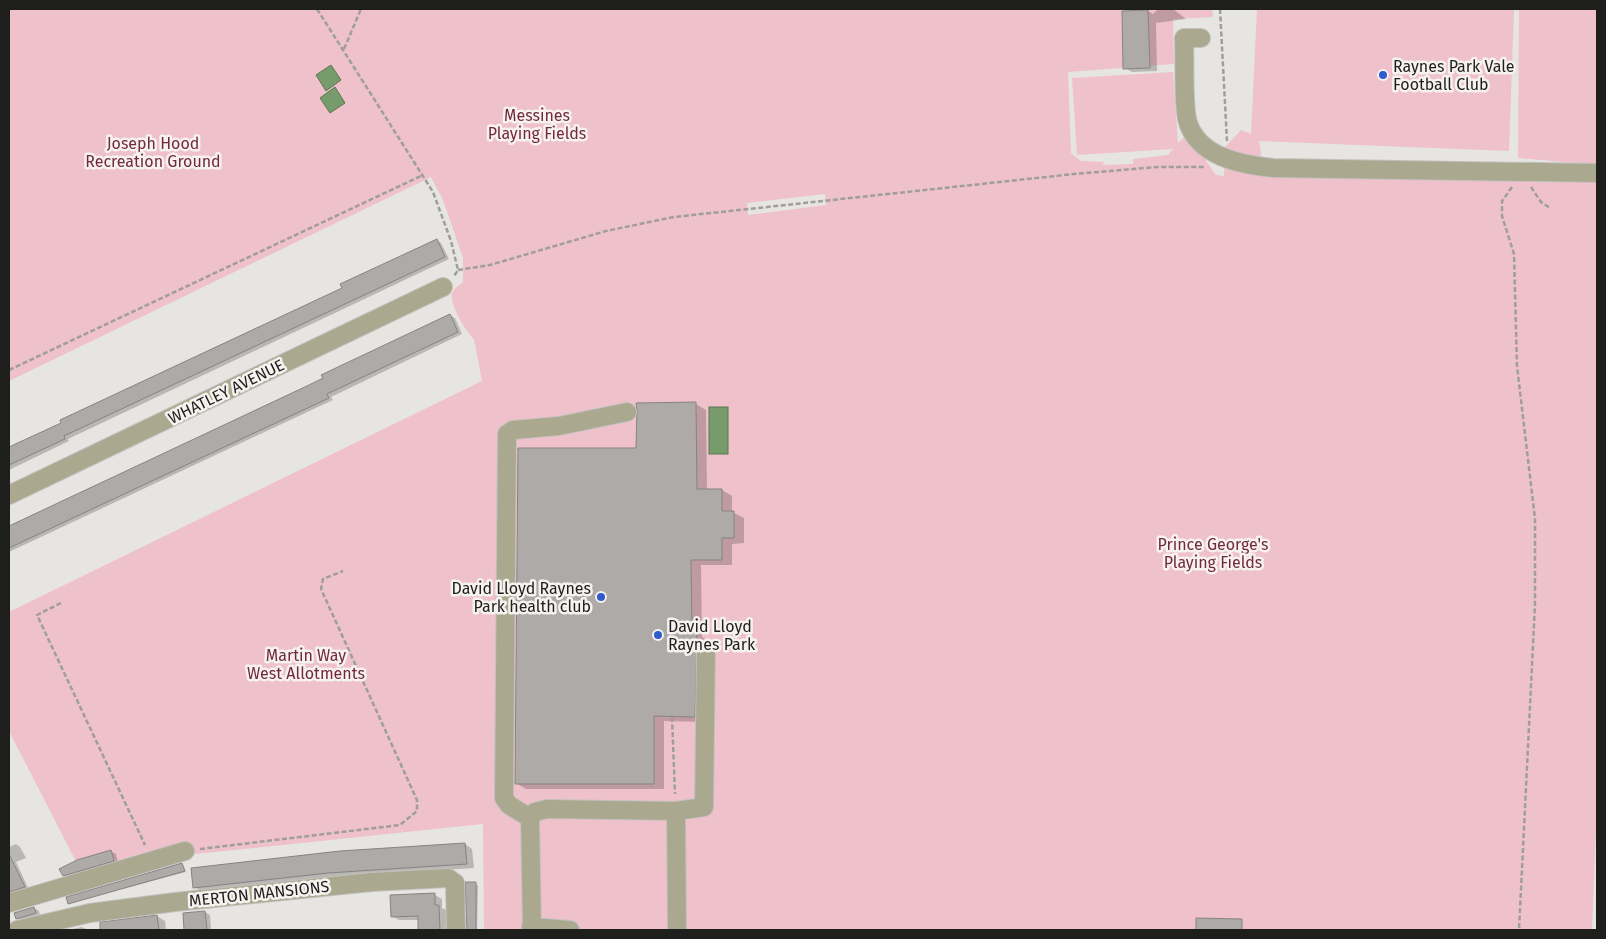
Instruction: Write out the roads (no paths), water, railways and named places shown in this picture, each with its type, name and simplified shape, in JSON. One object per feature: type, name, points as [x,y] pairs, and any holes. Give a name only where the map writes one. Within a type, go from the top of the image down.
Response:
[{"type":"street","points":[[1201,38],[1184,38],[1187,119],[1198,141],[1217,156],[1237,162],[1274,168],[1597,173]]},
{"type":"street","name":"WHATLEY AVENUE","points":[[9,495],[443,287]]},
{"type":"street","points":[[530,818],[509,805],[504,798],[507,434],[513,430],[559,426],[627,412]]},
{"type":"street","points":[[567,930],[531,929],[530,818],[535,812],[546,809],[676,811],[704,807],[706,650]]},
{"type":"street","points":[[676,811],[677,930]]},
{"type":"street","points":[[9,903],[185,851]]},
{"type":"street","name":"MERTON MANSIONS","points":[[17,930],[90,912],[372,882],[448,878],[455,884],[456,930]]},
{"type":"place","name":"Raynes Park Vale Football Club","points":[[1383,75]]},
{"type":"place","name":"David Lloyd Raynes Park health club","points":[[601,597]]},
{"type":"place","name":"David Lloyd Raynes Park","points":[[658,635]]},
{"type":"park label","name":"Messines Playing Fields","points":[[537,124]]},
{"type":"park label","name":"Joseph Hood Recreation Ground","points":[[153,152]]},
{"type":"park label","name":"Prince George's Playing Fields","points":[[1213,553]]},
{"type":"park label","name":"Martin Way West Allotments","points":[[306,664]]}]
